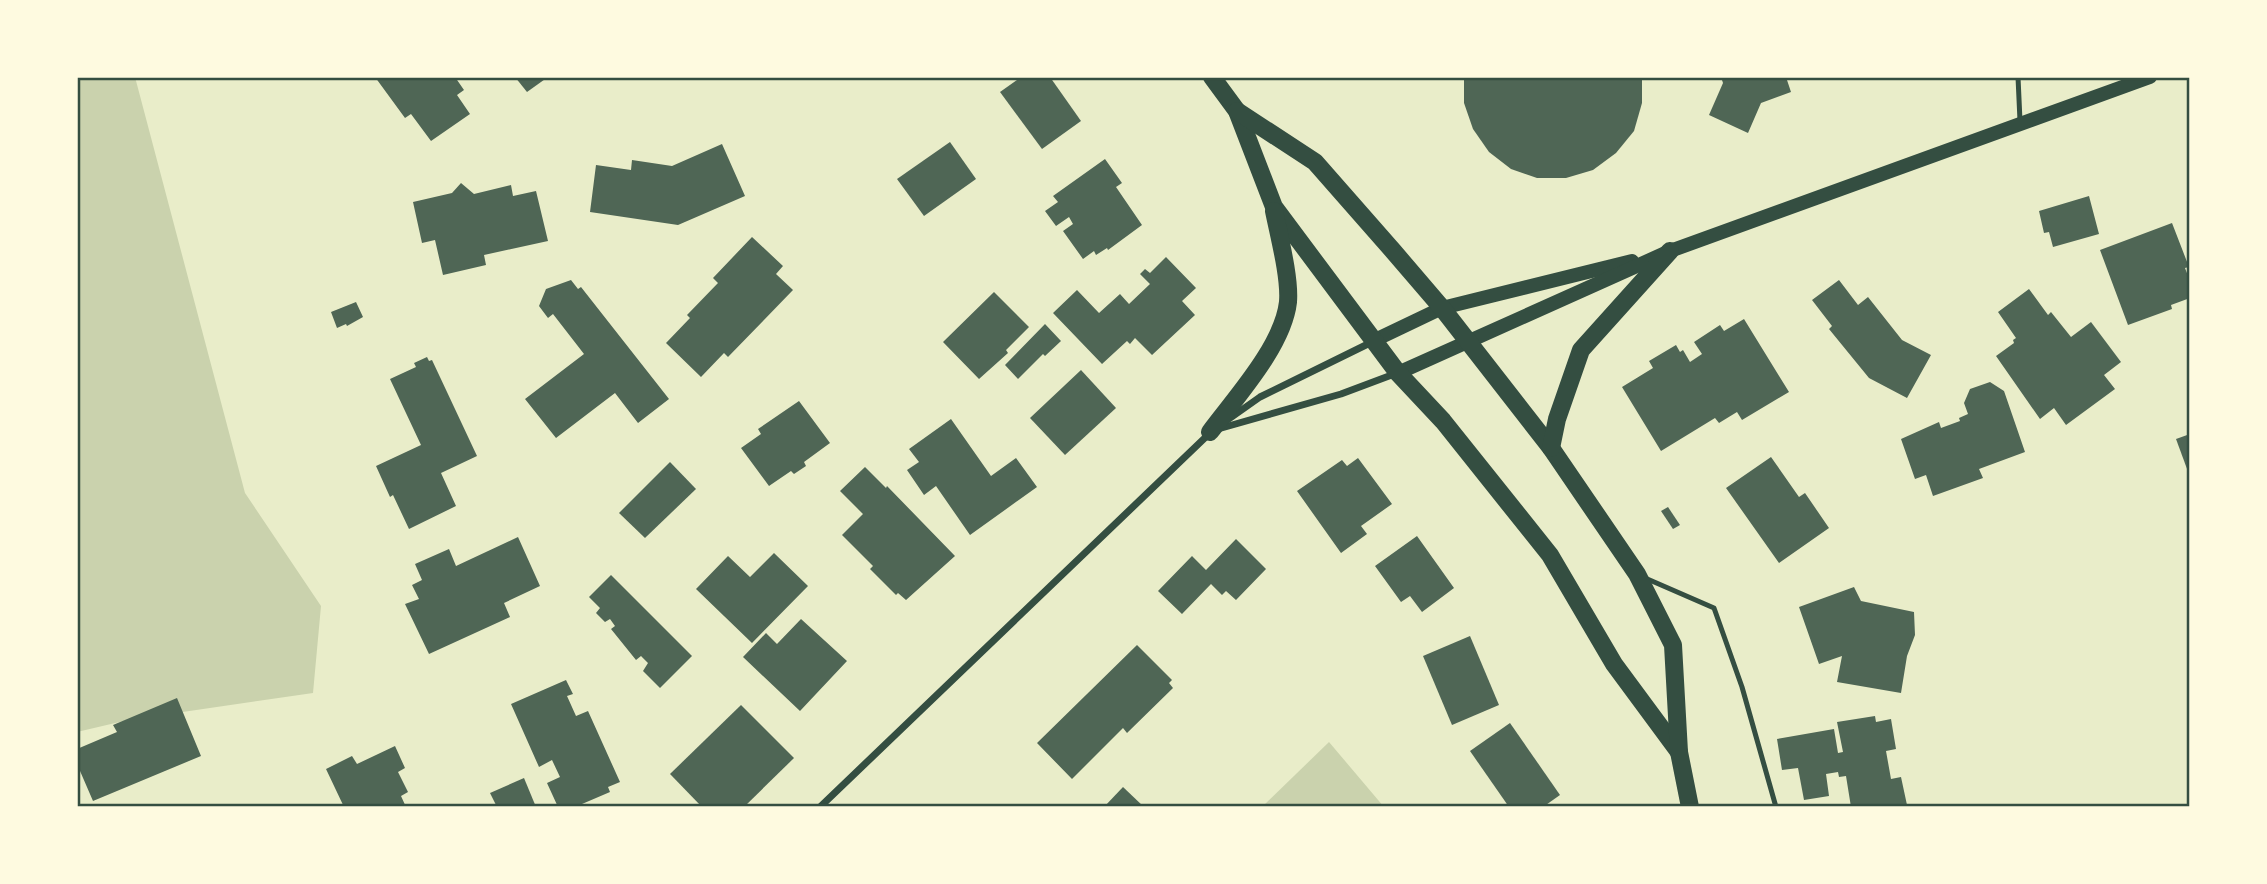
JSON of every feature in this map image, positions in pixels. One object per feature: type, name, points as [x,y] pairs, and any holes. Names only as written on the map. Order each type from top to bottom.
[{"type":"main road","points":[[1210,432],[1260,364],[1284,320],[1288,300],[1274,207],[1237,111],[1212,77]]},
{"type":"main road","points":[[1398,373],[1670,251],[2150,77]]},
{"type":"main road","points":[[1237,111],[1315,163],[1442,308],[1551,447],[1637,574],[1673,645],[1679,752],[1690,807]]},
{"type":"main road","points":[[1274,207],[1398,373],[1443,421],[1550,555],[1614,664],[1679,752]]},
{"type":"main road","points":[[1375,340],[1442,308],[1670,251]]},
{"type":"main road","points":[[1551,447],[1556,419],[1581,351],[1670,251]]},
{"type":"street","points":[[820,807],[1210,432],[1260,397],[1375,340]]},
{"type":"street","points":[[1210,432],[1341,394],[1398,373]]},
{"type":"lane","points":[[2018,77],[2020,124]]},
{"type":"lane","points":[[1637,574],[1714,608],[1742,687],[1776,807]]},
{"type":"green space","points":[[77,77],[135,77],[245,493],[321,606],[313,693],[128,720],[77,732]]},
{"type":"green space","points":[[1329,742],[1384,807],[1262,807]]},
{"type":"building","points":[[375,77],[455,77],[464,90],[457,95],[470,114],[431,141],[411,114],[405,118]]},
{"type":"building","points":[[515,77],[548,77],[527,92]]},
{"type":"building","points":[[1021,77],[1050,77],[1081,121],[1042,149],[1000,92]]},
{"type":"building","points":[[1464,77],[1642,77],[1642,103],[1634,131],[1616,153],[1593,170],[1566,178],[1537,178],[1511,169],[1489,152],[1473,129],[1464,103]]},
{"type":"building","points":[[1721,77],[1786,77],[1791,92],[1761,103],[1748,133],[1709,115],[1723,83]]},
{"type":"building","points":[[950,142],[976,179],[924,216],[897,179]]},
{"type":"building","points":[[722,144],[745,196],[678,225],[590,212],[596,165],[631,170],[632,160],[672,166]]},
{"type":"building","points":[[1105,159],[1122,183],[1116,187],[1142,225],[1108,250],[1107,248],[1096,255],[1094,251],[1083,259],[1063,231],[1073,224],[1069,217],[1056,226],[1045,211],[1058,202],[1053,196]]},
{"type":"building","points":[[461,183],[474,194],[511,185],[513,196],[536,191],[548,241],[484,255],[486,265],[443,275],[435,240],[422,243],[413,202],[452,193]]},
{"type":"building","points":[[2089,196],[2099,234],[2053,247],[2049,232],[2044,233],[2039,211]]},
{"type":"building","points":[[2172,223],[2189,267],[2185,268],[2190,281],[2190,298],[2171,305],[2172,309],[2128,325],[2100,250]]},
{"type":"building","points":[[752,237],[783,266],[776,274],[793,290],[728,357],[724,353],[701,377],[666,343],[690,318],[687,315],[718,283],[713,278]]},
{"type":"building","points":[[1166,257],[1196,288],[1182,301],[1195,315],[1152,355],[1135,338],[1130,344],[1127,341],[1102,364],[1053,313],[1077,290],[1099,313],[1120,294],[1129,304],[1150,284],[1140,274],[1145,269],[1150,273]]},
{"type":"building","points":[[571,280],[578,289],[581,287],[669,399],[638,423],[615,393],[556,438],[525,399],[584,354],[553,314],[548,318],[539,306],[546,289]]},
{"type":"building","points":[[1839,280],[1858,305],[1868,297],[1902,340],[1931,355],[1907,398],[1869,378],[1829,329],[1832,326],[1812,300]]},
{"type":"building","points":[[2029,289],[2048,315],[2051,312],[2071,337],[2091,322],[2121,362],[2104,375],[2115,389],[2066,425],[2054,408],[2040,419],[1996,356],[2014,343],[2016,338],[1998,312]]},
{"type":"building","points":[[994,292],[1029,327],[1006,350],[1008,353],[979,379],[943,342]]},
{"type":"building","points":[[356,302],[363,317],[337,328],[331,312]]},
{"type":"building","points":[[1744,319],[1789,392],[1742,420],[1737,412],[1719,423],[1715,418],[1661,451],[1622,387],[1653,368],[1649,361],[1676,345],[1680,352],[1683,350],[1690,362],[1702,354],[1694,342],[1720,325],[1724,331]]},
{"type":"building","points":[[1045,324],[1061,341],[1045,356],[1043,354],[1018,379],[1005,365]]},
{"type":"building","points":[[427,357],[429,361],[432,360],[477,456],[441,473],[456,506],[409,529],[376,466],[421,445],[390,379],[416,367],[414,363]]},
{"type":"building","points":[[1081,370],[1116,408],[1065,455],[1030,418]]},
{"type":"building","points":[[1990,382],[2004,391],[2025,452],[1979,469],[1983,478],[1933,496],[1926,475],[1915,479],[1901,439],[1939,422],[1941,428],[1960,421],[1959,418],[1968,414],[1964,403],[1970,389]]},
{"type":"building","points":[[799,401],[830,443],[804,462],[806,466],[794,474],[791,471],[769,486],[741,448],[761,434],[758,429]]},
{"type":"building","points":[[951,419],[991,476],[1016,458],[1037,487],[970,535],[936,486],[924,495],[907,470],[919,462],[909,449]]},
{"type":"building","points":[[2190,434],[2190,477],[2176,439]]},
{"type":"building","points":[[1771,457],[1799,497],[1805,493],[1829,528],[1779,563],[1726,488]]},
{"type":"building","points":[[1358,458],[1392,504],[1361,526],[1367,534],[1341,553],[1297,491],[1342,460],[1347,466]]},
{"type":"building","points":[[670,462],[696,489],[645,538],[619,513]]},
{"type":"building","points":[[865,467],[955,556],[906,600],[898,593],[896,595],[870,569],[873,566],[842,535],[863,514],[840,491]]},
{"type":"building","points":[[1668,507],[1680,525],[1673,529],[1661,511]]},
{"type":"building","points":[[1417,536],[1454,588],[1422,612],[1410,596],[1401,602],[1375,566]]},
{"type":"building","points":[[518,537],[540,586],[504,603],[510,617],[429,654],[405,604],[419,599],[412,585],[422,580],[415,564],[449,549],[456,566]]},
{"type":"building","points":[[1236,539],[1266,569],[1236,600],[1226,591],[1222,595],[1211,584],[1182,614],[1158,591],[1192,556],[1206,570]]},
{"type":"building","points":[[774,553],[808,586],[752,643],[696,589],[728,556],[750,577]]},
{"type":"building","points":[[611,575],[692,656],[660,688],[643,671],[648,663],[641,656],[636,660],[611,629],[615,626],[610,619],[605,622],[596,613],[600,608],[589,597]]},
{"type":"building","points":[[1854,587],[1861,601],[1914,612],[1915,635],[1907,656],[1901,693],[1837,682],[1842,656],[1819,664],[1799,607]]},
{"type":"building","points":[[801,619],[847,661],[800,711],[743,657],[766,633],[777,644]]},
{"type":"building","points":[[1470,636],[1499,705],[1452,725],[1423,656]]},
{"type":"building","points":[[1137,645],[1172,680],[1169,683],[1173,688],[1127,733],[1123,728],[1072,779],[1037,743]]},
{"type":"building","points":[[566,680],[573,694],[567,696],[576,716],[588,711],[620,782],[608,787],[610,792],[575,807],[558,807],[547,783],[560,777],[552,760],[539,767],[511,704]]},
{"type":"building","points":[[177,698],[201,756],[93,801],[77,764],[77,749],[117,732],[113,725]]},
{"type":"building","points":[[741,705],[794,758],[744,807],[702,807],[670,774]]},
{"type":"building","points":[[1875,716],[1876,722],[1891,719],[1896,749],[1886,751],[1891,779],[1901,777],[1907,805],[1851,807],[1846,776],[1839,777],[1838,772],[1826,774],[1829,796],[1804,800],[1798,768],[1782,770],[1777,739],[1834,729],[1838,753],[1843,752],[1837,722]]},
{"type":"building","points":[[1510,723],[1560,795],[1543,807],[1509,807],[1470,751]]},
{"type":"building","points":[[395,746],[405,768],[398,772],[408,792],[401,796],[406,807],[344,807],[326,769],[352,756],[357,764]]},
{"type":"building","points":[[524,778],[536,807],[497,807],[490,793]]},
{"type":"building","points":[[1123,787],[1144,807],[1104,807]]}]
